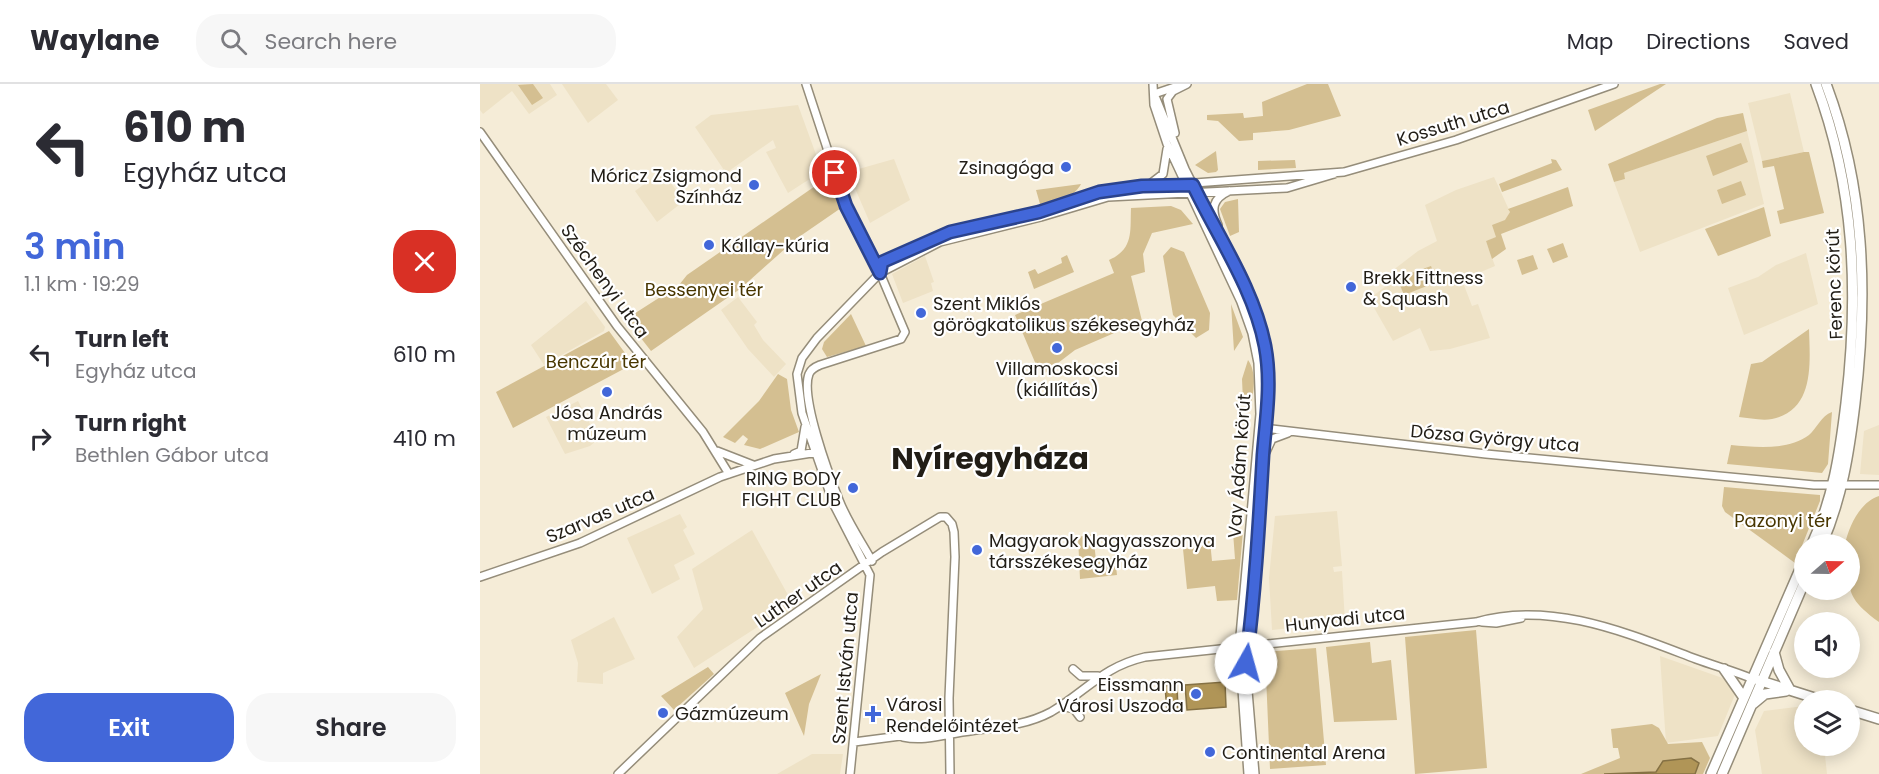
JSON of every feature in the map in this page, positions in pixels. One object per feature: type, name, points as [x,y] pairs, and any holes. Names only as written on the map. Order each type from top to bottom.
[{"type":"main road","name":"Ferenc körút","points":[[1816,84],[1842,176],[1853,260],[1852,348],[1839,485]]},
{"type":"main road","name":"Ferenc körút","points":[[1826,84],[1851,176],[1861,236],[1864,281],[1861,350],[1839,485]]},
{"type":"main road","points":[[1817,534],[1839,485]]},
{"type":"main road","points":[[1825,534],[1839,485]]},
{"type":"main road","points":[[1722,774],[1794,586]]},
{"type":"main road","points":[[1711,774],[1744,698],[1774,652],[1797,600]]},
{"type":"main road","points":[[1749,708],[1765,694],[1790,691],[1779,670],[1774,652]]},
{"type":"main road","points":[[1724,669],[1744,698]]},
{"type":"main road","name":"Hunyadi utca","points":[[1757,680],[1794,692]]},
{"type":"main road","points":[[1860,713],[1879,719]]},
{"type":"street","points":[[806,84],[846,206],[904,327],[904,336],[813,368],[809,375],[810,412],[819,452]]},
{"type":"street","points":[[1153,84],[1154,94],[1176,147]]},
{"type":"street","points":[[1154,94],[1186,84]]},
{"type":"street","points":[[1176,147],[1177,140],[1167,99],[1173,91],[1186,84]]},
{"type":"street","name":"Kossuth utca","points":[[1186,189],[1287,188],[1456,140],[1614,84]]},
{"type":"street","name":"Vay Ádám körút","points":[[1154,94],[1154,105],[1167,144],[1186,189],[1241,302],[1252,333],[1260,378],[1263,457],[1260,527],[1246,667],[1255,774]]},
{"type":"street","name":"Széchenyi utca","points":[[480,132],[617,326],[717,451],[729,474]]},
{"type":"street","points":[[880,273],[882,262],[950,232],[1039,212],[1099,192],[1142,186],[1157,181],[1167,164],[1167,144]]},
{"type":"street","name":"Vay Ádám körút","points":[[1176,147],[1232,262],[1260,329],[1269,382],[1239,647],[1248,774]]},
{"type":"street","name":"Kossuth utca","points":[[1195,189],[1334,174]]},
{"type":"street","points":[[1142,186],[1186,189]]},
{"type":"street","points":[[869,563],[806,425],[798,396],[797,374],[802,358],[817,338],[880,273],[940,242],[1041,217],[1091,201],[1186,189]]},
{"type":"street","points":[[1231,190],[1222,194],[1213,207],[1216,223],[1230,249],[1232,262]]},
{"type":"street","points":[[1241,302],[1247,306],[1252,322],[1260,329]]},
{"type":"street","points":[[792,455],[801,451],[806,425]]},
{"type":"street","name":"Dózsa György utca","points":[[1262,428],[1289,433],[1722,476],[1839,485]]},
{"type":"street","points":[[1263,457],[1272,439],[1289,433]]},
{"type":"street","points":[[717,451],[754,465]]},
{"type":"street","name":"Szarvas utca","points":[[480,577],[581,543],[729,474],[792,455],[819,452]]},
{"type":"street","points":[[1839,485],[1879,485]]},
{"type":"street","name":"Luther utca","points":[[618,774],[678,714],[760,638],[882,552],[934,519],[946,517],[952,524],[954,532],[955,588],[949,734]]},
{"type":"street","name":"Szent István utca","points":[[850,774],[870,575],[869,563]]},
{"type":"street","name":"Hunyadi utca","points":[[854,742],[903,737],[913,739],[1016,725],[1039,718],[1061,706],[1098,676],[1119,665],[1145,657],[1476,622],[1495,616],[1551,615],[1582,620],[1757,680]]},
{"type":"street","points":[[1074,669],[1081,676],[1098,676]]},
{"type":"street","points":[[1061,706],[1074,709],[1080,717]]},
{"type":"street","points":[[949,734],[950,774]]},
{"type":"shaded area","points":[[480,84],[550,84],[557,95],[529,114],[512,91],[483,114],[480,110]]},
{"type":"shaded area","points":[[562,84],[606,84],[618,100],[588,123]]},
{"type":"shaded area","points":[[1790,93],[1804,152],[1762,161],[1748,103]]},
{"type":"shaded area","points":[[798,105],[822,171],[788,193],[766,152],[776,148],[773,140],[726,173],[695,127],[711,115]]},
{"type":"shaded area","points":[[1747,131],[1764,204],[1640,252],[1614,182],[1625,179],[1623,173]]},
{"type":"shaded area","points":[[894,159],[910,200],[870,223],[848,172]]},
{"type":"shaded area","points":[[662,171],[684,201],[657,222],[635,191]]},
{"type":"shaded area","points":[[1494,177],[1510,212],[1497,237],[1486,241],[1495,266],[1462,280],[1472,306],[1478,304],[1490,338],[1450,349],[1430,351],[1420,328],[1393,341],[1369,299],[1386,286],[1388,274],[1418,251],[1437,241],[1425,205],[1456,190]]},
{"type":"shaded area","points":[[1806,253],[1818,304],[1744,335],[1728,288],[1758,277],[1776,265]]},
{"type":"shaded area","points":[[925,256],[934,282],[931,283],[933,291],[903,303],[892,274]]},
{"type":"shaded area","points":[[738,297],[757,322],[754,325],[763,340],[786,364],[774,377],[748,349],[721,310]]},
{"type":"shaded area","points":[[586,301],[605,327],[604,331],[544,365],[531,345]]},
{"type":"shaded area","points":[[578,401],[598,439],[590,446],[565,454],[546,417]]},
{"type":"shaded area","points":[[1879,425],[1879,475],[1860,474],[1864,431]]},
{"type":"shaded area","points":[[1337,511],[1342,566],[1333,567],[1334,572],[1342,571],[1345,622],[1272,630],[1269,578],[1275,516]]},
{"type":"shaded area","points":[[680,514],[687,527],[683,530],[695,554],[674,565],[680,579],[652,594],[627,538]]},
{"type":"shaded area","points":[[752,530],[793,604],[694,668],[677,637],[703,609],[692,569]]},
{"type":"shaded area","points":[[614,617],[635,659],[603,673],[603,684],[577,682],[578,663],[571,640]]},
{"type":"shaded area","points":[[1660,656],[1731,681],[1736,692],[1718,736],[1666,743]]},
{"type":"shaded area","points":[[1225,682],[1226,707],[1187,710],[1185,685]]},
{"type":"shaded area","points":[[1177,685],[1178,711],[1167,711],[1165,686]]},
{"type":"shaded area","points":[[1794,707],[1794,756],[1825,756],[1827,774],[1762,774],[1755,730],[1764,711]]},
{"type":"shaded area","points":[[812,754],[843,754],[840,774],[777,774]]},
{"type":"shaded area","points":[[1691,758],[1699,763],[1695,774],[1604,774],[1656,772],[1663,761]]},
{"type":"green space","points":[[533,84],[543,98],[532,105],[518,85]]},
{"type":"green space","points":[[1307,84],[1328,84],[1341,116],[1289,130],[1253,133],[1253,140],[1239,141],[1218,121],[1207,120],[1207,115],[1243,113],[1244,118],[1263,116],[1262,102]]},
{"type":"green space","points":[[1660,84],[1666,84],[1595,131],[1588,110]]},
{"type":"green space","points":[[1743,113],[1747,131],[1624,173],[1625,179],[1614,182],[1608,164],[1717,118]]},
{"type":"green space","points":[[1741,143],[1748,162],[1713,176],[1706,156]]},
{"type":"green space","points":[[1216,151],[1218,170],[1216,172],[1208,173],[1195,165]]},
{"type":"green space","points":[[1809,152],[1824,213],[1780,224],[1777,211],[1784,209],[1774,166],[1763,168],[1762,161]]},
{"type":"green space","points":[[1551,159],[1556,160],[1562,170],[1502,192],[1499,184],[1552,163]]},
{"type":"green space","points":[[1295,160],[1296,168],[1258,170],[1258,161]]},
{"type":"green space","name":"Bessenyei tér","points":[[831,175],[841,208],[796,239],[740,289],[651,351],[626,319],[679,285],[687,275]]},
{"type":"green space","points":[[1741,181],[1746,195],[1722,204],[1717,190]]},
{"type":"green space","points":[[1081,184],[1074,193],[1057,203],[1040,204],[1036,190]]},
{"type":"green space","points":[[1568,187],[1573,206],[1501,234],[1506,249],[1492,259],[1486,241],[1496,237],[1492,225],[1505,220],[1510,212],[1508,209]]},
{"type":"green space","points":[[1238,199],[1239,232],[1230,236],[1220,209],[1225,202]]},
{"type":"green space","points":[[1171,206],[1181,210],[1193,224],[1152,233],[1143,254],[1145,272],[1131,276],[1142,321],[1075,350],[1045,373],[1037,367],[1015,315],[1114,273],[1109,260],[1117,256],[1127,245],[1131,208]]},
{"type":"green space","points":[[1764,207],[1771,236],[1718,256],[1705,229]]},
{"type":"green space","points":[[1563,243],[1568,257],[1553,263],[1547,249]]},
{"type":"green space","points":[[1171,247],[1184,252],[1210,313],[1209,330],[1196,338],[1173,315],[1163,256]]},
{"type":"green space","points":[[1067,255],[1074,272],[1034,289],[1028,272],[1035,269],[1038,274],[1062,263],[1061,258]]},
{"type":"green space","points":[[1533,255],[1538,269],[1522,275],[1517,260]]},
{"type":"green space","points":[[1431,266],[1437,282],[1404,295],[1397,278]]},
{"type":"green space","points":[[1231,304],[1243,337],[1234,351]]},
{"type":"green space","points":[[851,314],[866,346],[827,357],[822,349],[824,342]]},
{"type":"green space","points":[[1809,329],[1810,356],[1807,383],[1803,396],[1796,406],[1786,414],[1772,419],[1739,417],[1751,364],[1762,362]]},
{"type":"green space","name":"Benczúr tér","points":[[609,331],[633,364],[513,428],[496,392]]},
{"type":"green space","points":[[1248,360],[1254,377],[1250,408],[1247,408],[1247,401],[1243,401],[1242,379]]},
{"type":"green space","points":[[778,374],[787,379],[791,410],[799,432],[760,449],[744,445],[748,439],[743,435],[735,443],[723,437],[759,401]]},
{"type":"green space","points":[[1832,412],[1828,464],[1822,473],[1727,464],[1731,445],[1771,447],[1791,444],[1809,435],[1825,416]]},
{"type":"green space","name":"Pazonyi tér","points":[[1724,487],[1820,495],[1820,501],[1807,534],[1794,534],[1794,562],[1725,512],[1722,506]]},
{"type":"green space","points":[[1879,496],[1879,622],[1855,600],[1860,600],[1860,534],[1848,534],[1856,516],[1872,499]]},
{"type":"green space","points":[[1243,531],[1237,600],[1217,601],[1215,586],[1187,589],[1183,549],[1202,547],[1202,542],[1210,541],[1212,561],[1235,559],[1233,532]]},
{"type":"green space","points":[[1093,534],[1096,560],[1115,558],[1117,575],[1080,579],[1078,537]]},
{"type":"green space","points":[[1476,630],[1487,768],[1415,774],[1405,637]]},
{"type":"green space","points":[[1370,642],[1372,663],[1391,660],[1397,720],[1334,722],[1326,647]]},
{"type":"green space","points":[[1316,648],[1326,765],[1270,769],[1265,652]]},
{"type":"green space","points":[[708,667],[714,674],[674,710],[661,696]]},
{"type":"green space","points":[[821,674],[809,704],[804,736],[785,693]]},
{"type":"green space","points":[[1652,724],[1659,728],[1668,744],[1702,742],[1710,758],[1703,774],[1581,774],[1620,758],[1618,748],[1613,748],[1611,729]]},
{"type":"place","name":"Zsinagóga","points":[[1066,167]]},
{"type":"place","name":"Móricz Zsigmond Színház","points":[[754,185]]},
{"type":"place","name":"Kállay-kúria","points":[[709,245]]},
{"type":"place","name":"Brekk Fittness & Squash","points":[[1351,287]]},
{"type":"place","name":"Szent Miklós görögkatolikus székesegyház","points":[[921,313]]},
{"type":"place","name":"Villamoskocsi (kiállítás)","points":[[1057,348]]},
{"type":"place","name":"Jósa András múzeum","points":[[607,392]]},
{"type":"place","name":"RING BODY FIGHT CLUB","points":[[853,488]]},
{"type":"place","name":"Magyarok Nagyasszonya társszékesegyház","points":[[977,550]]},
{"type":"place","name":"Eissmann Városi Uszoda","points":[[1196,694]]},
{"type":"place","name":"Gázmúzeum","points":[[663,713]]},
{"type":"place","name":"Városi Rendelőintézet","points":[[873,714]]},
{"type":"place","name":"Continental Arena","points":[[1210,752]]},
{"type":"district","name":"Nyíregyháza","points":[[990,458]]},
{"type":"route","points":[[835,173],[846,206],[880,273],[882,262],[950,232],[1039,212],[1114,189],[1193,185],[1249,296],[1265,345],[1268,365],[1269,399],[1264,436],[1260,527],[1246,663]]}]
